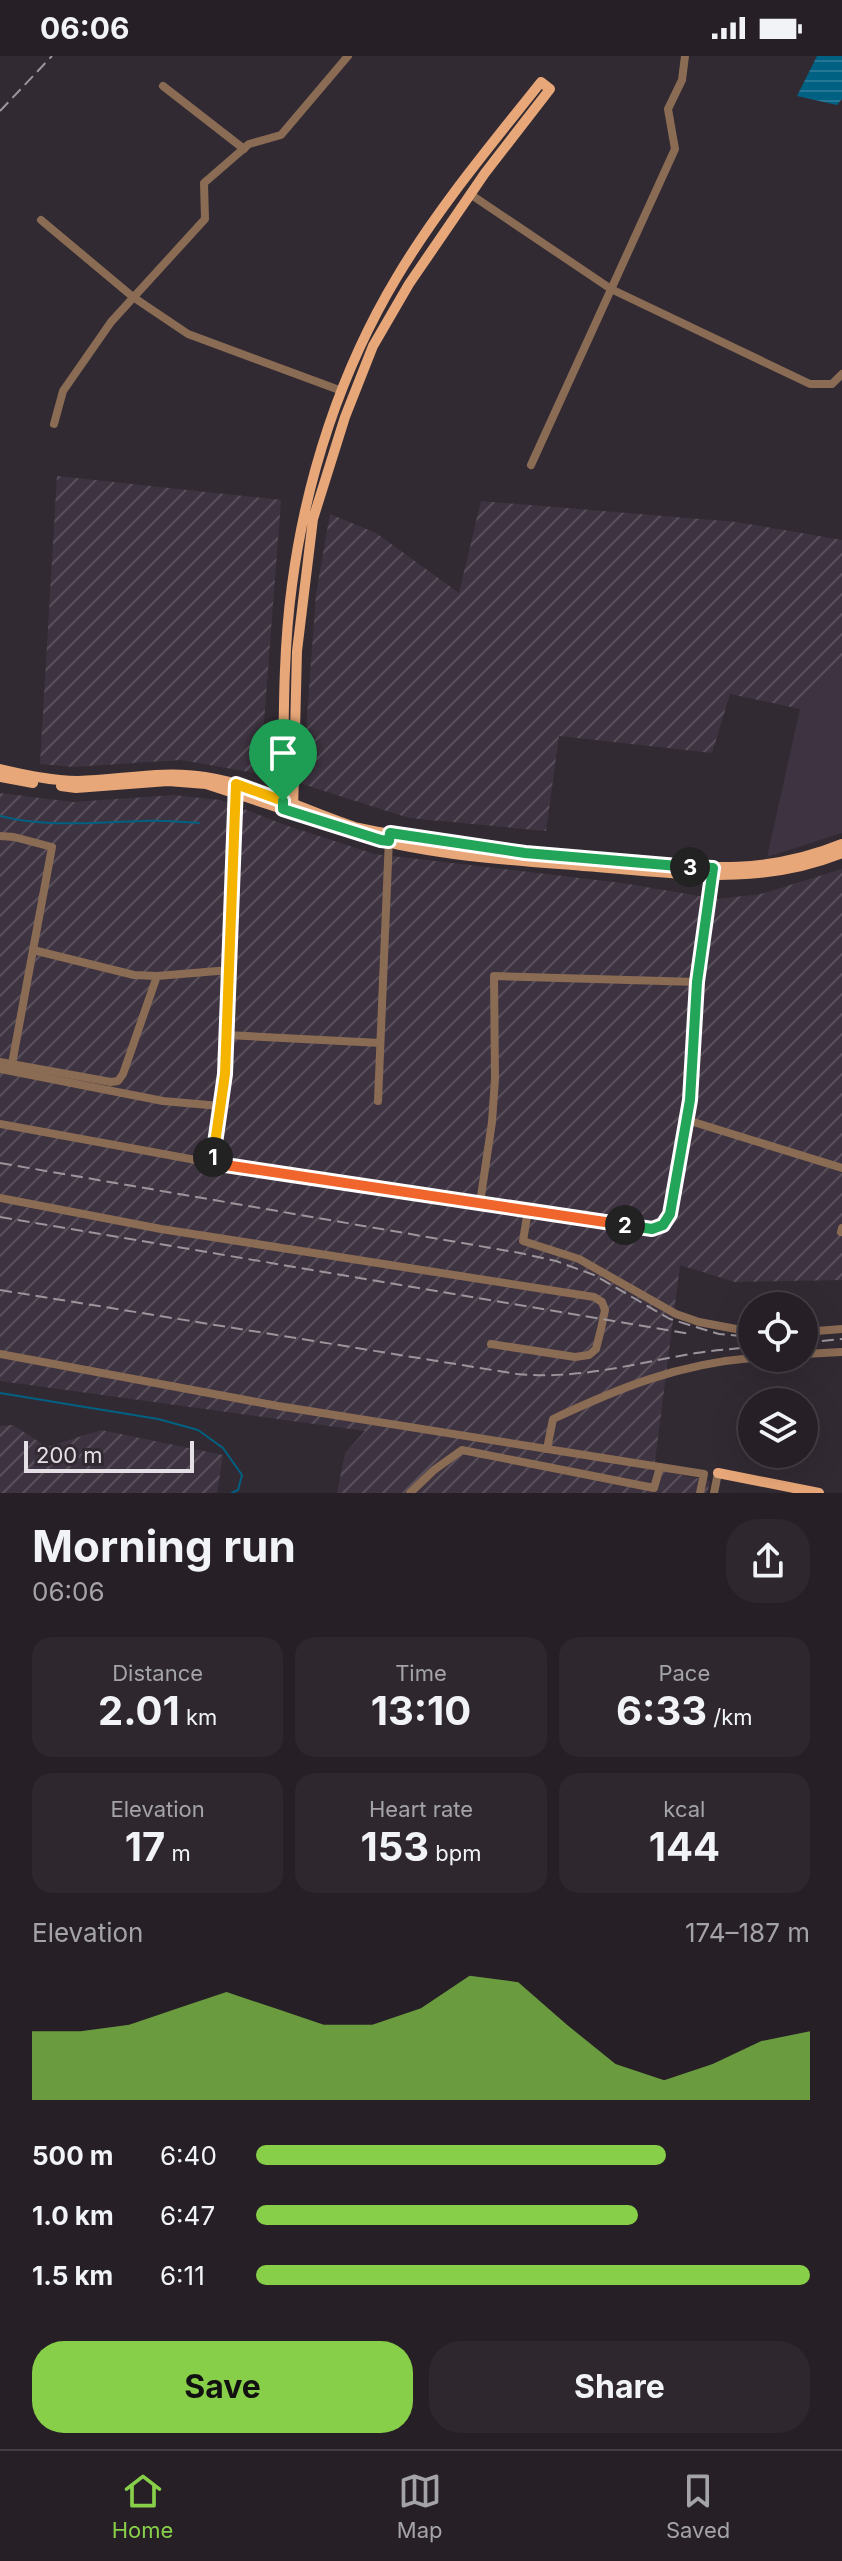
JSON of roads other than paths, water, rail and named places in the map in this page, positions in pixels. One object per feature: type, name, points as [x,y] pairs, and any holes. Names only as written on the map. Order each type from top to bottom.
[{"type":"main road","points":[[541,82],[550,89],[470,194],[409,284],[373,346],[345,417],[313,519],[297,651],[288,806],[292,587],[305,509],[342,391],[363,340],[398,276],[467,177],[541,82]]},
{"type":"main road","points":[[0,769],[40,778],[77,781],[170,774],[207,777],[390,837],[712,872],[784,871],[816,864],[842,853]]},
{"type":"main road","points":[[0,777],[76,788],[168,781],[236,788]]},
{"type":"main road","points":[[712,872],[783,863],[813,856],[842,844]]},
{"type":"main road","points":[[718,1473],[819,1493]]},
{"type":"street","points":[[54,424],[63,391],[111,322],[205,219],[204,183],[249,144],[281,135],[348,56]]},
{"type":"street","points":[[531,465],[675,149],[668,109],[682,80],[685,56]]},
{"type":"street","points":[[163,86],[244,149]]},
{"type":"street","points":[[470,194],[611,289],[810,384],[832,384],[842,374]]},
{"type":"street","points":[[41,220],[133,297],[188,334],[342,391]]},
{"type":"street","points":[[212,1163],[227,1035],[236,788]]},
{"type":"street","points":[[0,836],[52,847],[12,1064]]},
{"type":"street","points":[[378,1101],[390,837]]},
{"type":"street","points":[[0,1124],[212,1163],[652,1229],[663,1225],[670,1214],[687,1120],[697,982],[712,872]]},
{"type":"street","points":[[33,950],[134,975],[230,970]]},
{"type":"street","points":[[0,1062],[118,1081],[157,976]]},
{"type":"street","points":[[480,1203],[494,1093],[494,976],[697,982]]},
{"type":"street","points":[[227,1035],[380,1043]]},
{"type":"street","points":[[0,1069],[163,1101],[220,1106]]},
{"type":"street","points":[[687,1120],[842,1168]]},
{"type":"street","points":[[0,1198],[161,1229],[594,1297],[602,1302],[605,1310],[596,1349],[589,1355],[575,1357],[491,1344]]},
{"type":"street","points":[[528,1210],[523,1241],[579,1259],[676,1314],[738,1329]]},
{"type":"street","points":[[818,1331],[842,1329]]},
{"type":"street","points":[[818,1353],[842,1352]]},
{"type":"street","points":[[0,1354],[278,1406],[704,1474],[700,1493]]},
{"type":"street","points":[[547,1449],[553,1419],[569,1411],[647,1378],[677,1369],[738,1360]]},
{"type":"street","points":[[410,1493],[434,1470],[462,1450],[654,1488],[660,1467]]},
{"type":"street","points":[[714,1493],[718,1473]]},
{"type":"water","points":[[817,56],[842,56],[842,99],[837,105],[797,96]]},
{"type":"waterway","points":[[0,816],[53,823],[199,823]]},
{"type":"waterway","points":[[0,1393],[158,1419],[198,1430],[223,1448],[242,1475],[238,1490],[232,1493]]},
{"type":"railway","points":[[0,111],[52,56]]},
{"type":"railway","points":[[0,1163],[556,1261],[594,1275],[670,1319],[719,1334],[738,1336]]},
{"type":"railway","points":[[0,1217],[690,1334]]},
{"type":"railway","points":[[0,1290],[517,1374],[585,1373],[738,1348]]},
{"type":"railway","points":[[818,1342],[842,1339]]}]
